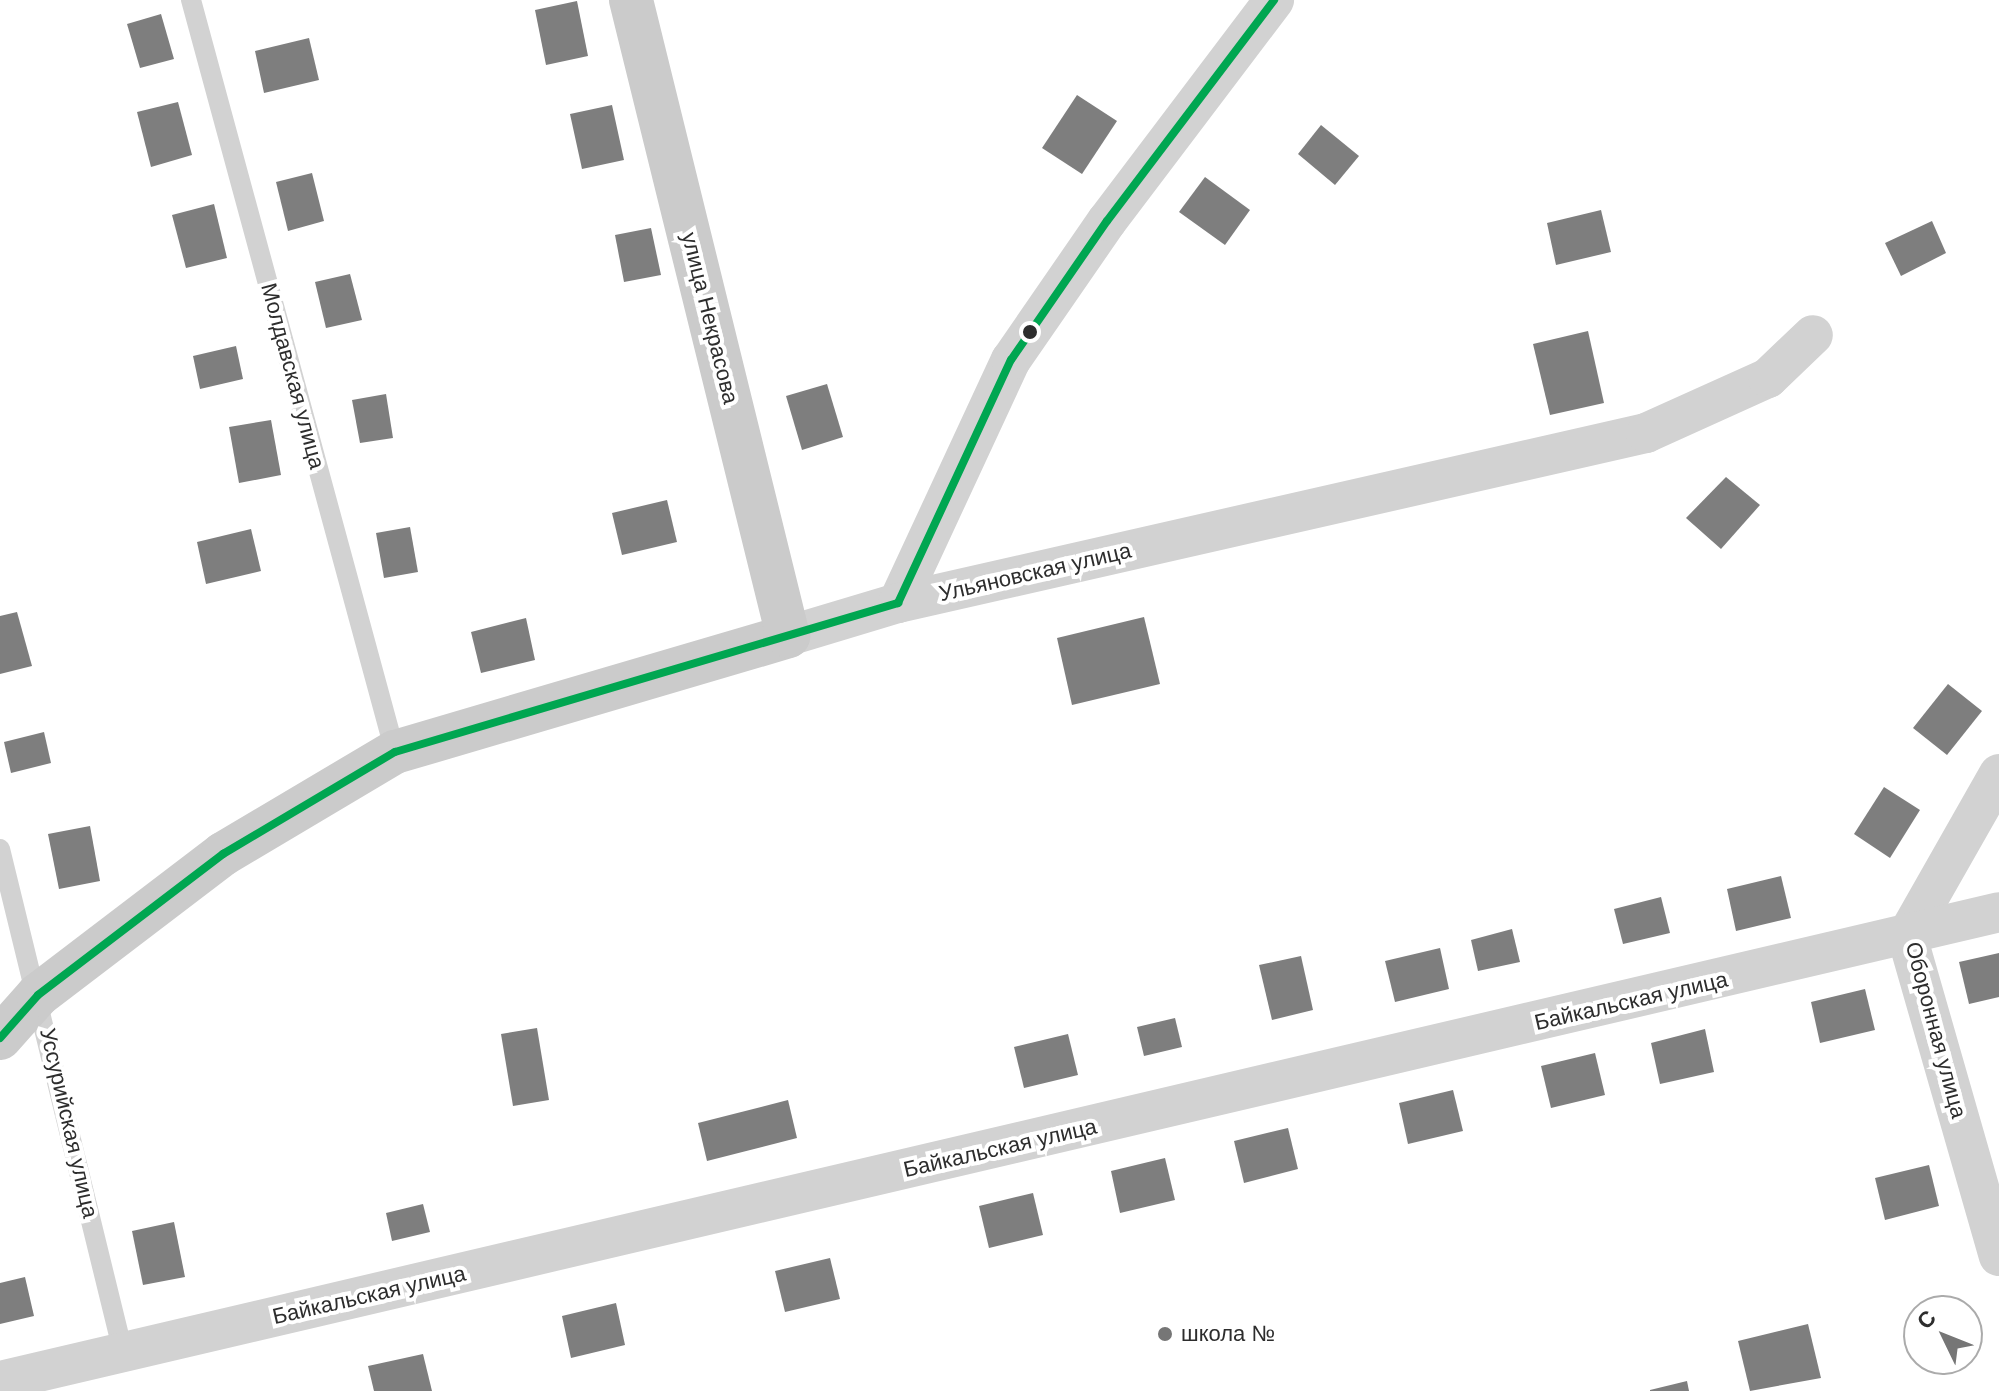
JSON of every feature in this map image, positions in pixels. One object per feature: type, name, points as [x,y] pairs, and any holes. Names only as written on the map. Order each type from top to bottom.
[{"type":"street","name":"улица Некрасова","points":[[631,0],[788,636]]},
{"type":"street","points":[[898,603],[1011,360],[1107,221],[1274,0]]},
{"type":"street","name":"Ульяновская улица","points":[[0,1038],[38,995],[223,854],[395,752],[898,603],[1646,433],[1768,378],[1813,335]]},
{"type":"street","name":"Оборонная улица","points":[[1999,774],[1907,936],[1999,1256]]},
{"type":"street","name":"Байкальская улица","points":[[0,1381],[1999,912]]},
{"type":"lane","name":"Молдавская улица","points":[[191,0],[395,752]]},
{"type":"lane","name":"Уссурийская улица","points":[[0,849],[123,1352]]},
{"type":"building","points":[[577,1],[588,56],[546,65],[535,10]]},
{"type":"building","points":[[161,14],[174,59],[140,68],[127,24]]},
{"type":"building","points":[[309,38],[319,80],[264,93],[255,51]]},
{"type":"building","points":[[1077,95],[1117,121],[1082,174],[1042,148]]},
{"type":"building","points":[[178,102],[192,155],[151,167],[137,112]]},
{"type":"building","points":[[612,105],[624,160],[582,169],[570,114]]},
{"type":"building","points":[[1321,125],[1359,156],[1335,185],[1298,154]]},
{"type":"building","points":[[312,173],[324,221],[288,231],[276,182]]},
{"type":"building","points":[[1205,177],[1250,210],[1225,245],[1179,212]]},
{"type":"building","points":[[214,204],[227,258],[186,268],[172,215]]},
{"type":"building","points":[[1601,210],[1611,252],[1556,265],[1547,223]]},
{"type":"building","points":[[1932,221],[1946,253],[1901,276],[1885,243]]},
{"type":"building","points":[[651,228],[661,275],[624,282],[615,235]]},
{"type":"building","points":[[350,274],[362,320],[326,328],[315,282]]},
{"type":"building","points":[[1588,331],[1604,403],[1550,415],[1533,344]]},
{"type":"building","points":[[236,346],[243,379],[200,389],[193,356]]},
{"type":"building","points":[[827,384],[843,437],[802,450],[786,396]]},
{"type":"building","points":[[386,394],[393,438],[360,443],[352,400]]},
{"type":"building","points":[[271,420],[281,475],[239,483],[229,427]]},
{"type":"building","points":[[1726,477],[1760,505],[1721,549],[1686,518]]},
{"type":"building","points":[[667,500],[677,542],[622,555],[612,513]]},
{"type":"building","points":[[410,527],[418,572],[384,578],[376,533]]},
{"type":"building","points":[[251,529],[261,571],[206,584],[197,542]]},
{"type":"building","points":[[17,612],[32,666],[0,674],[0,616]]},
{"type":"building","points":[[1144,617],[1160,684],[1072,705],[1057,638]]},
{"type":"building","points":[[526,618],[535,660],[481,673],[471,632]]},
{"type":"building","points":[[1948,684],[1982,711],[1947,755],[1913,728]]},
{"type":"building","points":[[44,732],[51,763],[11,773],[4,742]]},
{"type":"building","points":[[1884,787],[1920,810],[1890,858],[1854,834]]},
{"type":"building","points":[[90,826],[100,881],[59,889],[48,834]]},
{"type":"building","points":[[1781,876],[1791,918],[1736,931],[1727,889]]},
{"type":"building","points":[[1661,897],[1670,933],[1623,944],[1614,909]]},
{"type":"building","points":[[1512,929],[1520,962],[1478,971],[1471,940]]},
{"type":"building","points":[[1440,948],[1449,989],[1395,1002],[1385,961]]},
{"type":"building","points":[[1999,953],[1999,997],[1969,1004],[1959,962]]},
{"type":"building","points":[[1301,956],[1313,1010],[1272,1020],[1259,965]]},
{"type":"building","points":[[1865,989],[1875,1030],[1820,1043],[1811,1002]]},
{"type":"building","points":[[1175,1018],[1182,1047],[1144,1056],[1137,1027]]},
{"type":"building","points":[[537,1028],[549,1100],[513,1106],[501,1034]]},
{"type":"building","points":[[1705,1029],[1714,1072],[1660,1084],[1651,1043]]},
{"type":"building","points":[[1068,1034],[1078,1075],[1024,1088],[1014,1047]]},
{"type":"building","points":[[1595,1053],[1605,1095],[1551,1108],[1541,1066]]},
{"type":"building","points":[[1453,1090],[1463,1131],[1408,1144],[1399,1103]]},
{"type":"building","points":[[788,1100],[797,1138],[707,1161],[698,1123]]},
{"type":"building","points":[[1288,1128],[1298,1169],[1244,1183],[1234,1141]]},
{"type":"building","points":[[1165,1158],[1175,1200],[1120,1213],[1111,1171]]},
{"type":"building","points":[[1929,1165],[1939,1206],[1885,1220],[1875,1178]]},
{"type":"building","points":[[1033,1193],[1043,1235],[989,1248],[979,1206]]},
{"type":"building","points":[[423,1204],[430,1232],[392,1241],[386,1213]]},
{"type":"building","points":[[174,1222],[185,1277],[143,1285],[132,1231]]},
{"type":"building","points":[[830,1258],[840,1299],[785,1312],[775,1271]]},
{"type":"building","points":[[25,1277],[34,1316],[0,1324],[0,1283]]},
{"type":"building","points":[[616,1303],[625,1345],[571,1358],[562,1316]]},
{"type":"building","points":[[1808,1324],[1821,1378],[1750,1391],[1738,1341]]},
{"type":"building","points":[[423,1354],[432,1391],[374,1391],[368,1366]]},
{"type":"building","points":[[1687,1381],[1689,1391],[1650,1391],[1650,1390]]},
{"type":"transit line","points":[[898,603],[1011,360],[1107,221],[1274,0]]},
{"type":"transit line","points":[[0,1038],[38,995],[223,854],[395,752],[898,603]]},
{"type":"place","name":"школа №","points":[[1165,1334]]}]
